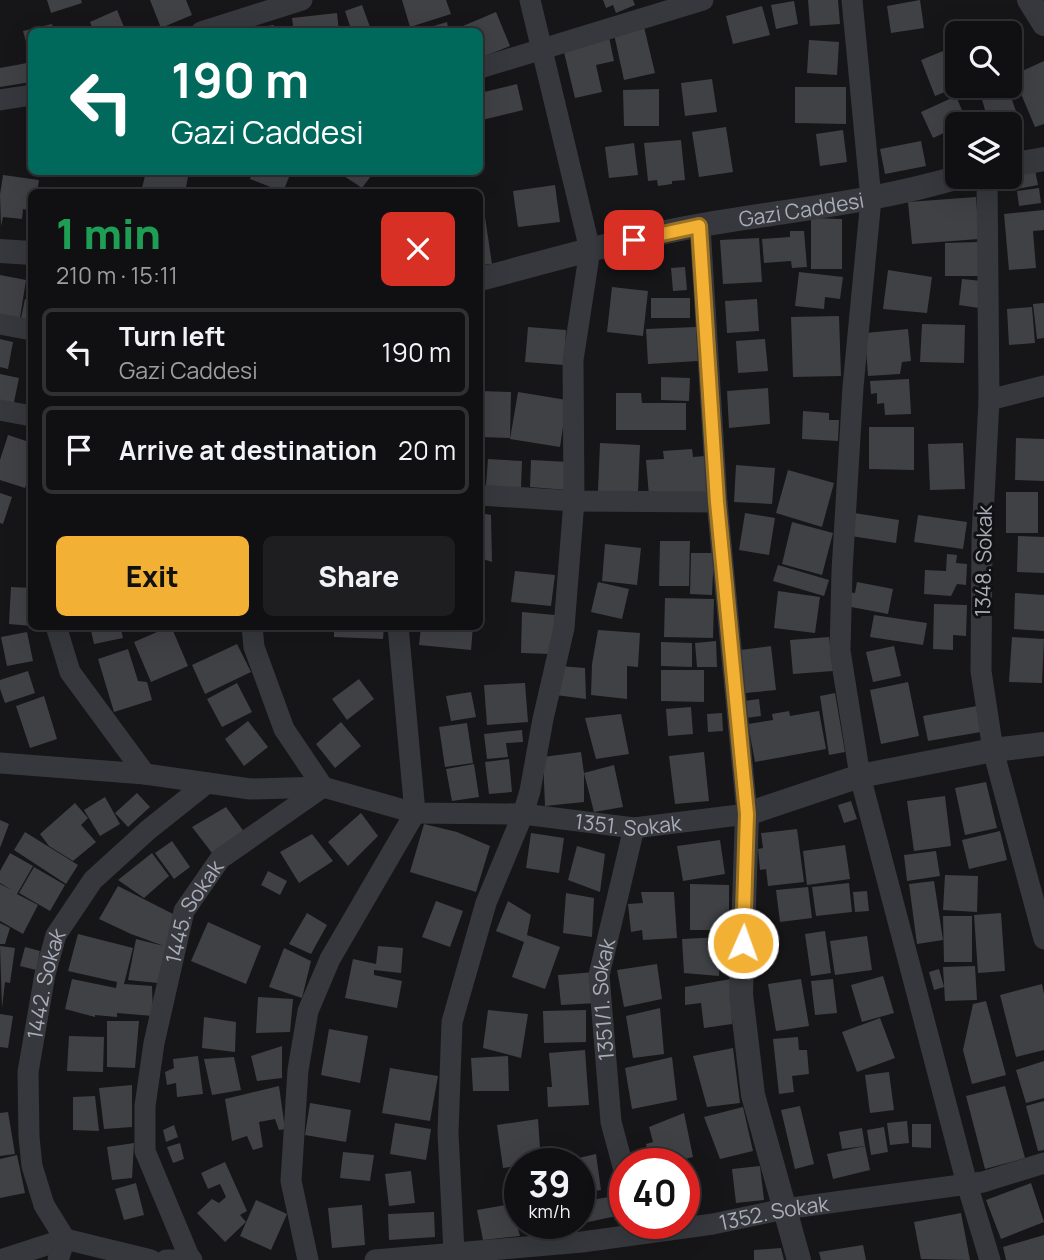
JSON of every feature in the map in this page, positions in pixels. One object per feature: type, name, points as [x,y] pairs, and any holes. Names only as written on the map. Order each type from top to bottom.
[{"type":"street","points":[[214,28],[302,0]]},
{"type":"street","points":[[454,1252],[448,1133],[452,1022],[486,903],[530,791],[564,628],[574,501],[573,360],[590,250],[530,0]]},
{"type":"street","points":[[483,67],[703,0]]},
{"type":"street","points":[[852,0],[871,199],[853,387],[840,651],[860,776],[967,1184],[990,1260]]},
{"type":"street","points":[[1029,0],[1044,24]]},
{"type":"street","points":[[0,100],[28,96]]},
{"type":"street","points":[[1022,163],[1044,159]]},
{"type":"street","name":"Gazi Caddesi","points":[[483,278],[590,250],[699,226],[871,199],[945,180]]},
{"type":"street","name":"1348. Sokak","points":[[987,189],[989,400],[982,537],[981,671],[993,750],[1044,939]]},
{"type":"street","points":[[699,226],[717,502],[747,814],[741,994],[753,1095],[799,1260]]},
{"type":"street","points":[[0,251],[28,253]]},
{"type":"street","points":[[0,324],[28,329]]},
{"type":"street","points":[[989,400],[1044,386]]},
{"type":"street","points":[[0,410],[28,415]]},
{"type":"street","points":[[483,495],[574,501],[717,502]]},
{"type":"street","points":[[56,630],[70,672],[145,774]]},
{"type":"street","points":[[252,630],[254,647],[284,729],[323,787]]},
{"type":"street","points":[[307,1260],[291,1181],[298,1070],[308,1012],[330,959],[415,813],[398,630]]},
{"type":"street","name":"1351. Sokak","points":[[0,763],[145,774],[250,789],[323,787],[415,813],[523,814],[634,828],[747,814],[860,776],[993,750],[1044,744]]},
{"type":"street","name":"1442. Sokak","points":[[65,1239],[44,1205],[32,1166],[29,1137],[28,1072],[45,974],[56,935],[93,880],[148,830],[207,783]]},
{"type":"street","name":"1445. Sokak","points":[[191,1260],[145,1151],[145,1106],[154,1042],[184,911],[220,859],[323,787]]},
{"type":"street","name":"1351/1. Sokak","points":[[618,1148],[611,1122],[599,975],[634,828]]},
{"type":"street","name":"1352. Sokak","points":[[700,1225],[784,1209],[983,1182],[1044,1163]]},
{"type":"street","name":"1352. Sokak","points":[[375,1260],[582,1242],[609,1236]]},
{"type":"street","points":[[0,1260],[65,1239],[151,1260]]},
{"type":"street","points":[[58,1260],[65,1239]]},
{"type":"street","points":[[166,1260],[191,1260]]},
{"type":"building","points":[[47,0],[81,0],[82,3],[51,13]]},
{"type":"building","points":[[150,0],[186,0],[192,15],[161,28]]},
{"type":"building","points":[[402,0],[446,0],[451,14],[410,27]]},
{"type":"building","points":[[603,0],[633,0],[635,5],[616,13],[613,5],[606,8]]},
{"type":"building","points":[[808,0],[838,0],[840,24],[810,26]]},
{"type":"building","points":[[920,0],[924,28],[891,33],[887,6]]},
{"type":"building","points":[[794,1],[798,24],[776,29],[771,5]]},
{"type":"building","points":[[362,5],[370,27],[351,28],[345,11]]},
{"type":"building","points":[[762,6],[770,35],[733,44],[726,16]]},
{"type":"building","points":[[117,10],[124,28],[92,28],[90,22]]},
{"type":"building","points":[[496,12],[510,46],[483,57],[483,28],[463,26]]},
{"type":"building","points":[[337,13],[339,28],[293,28],[292,18]]},
{"type":"building","points":[[447,22],[448,28],[427,28]]},
{"type":"building","points":[[52,24],[53,28],[35,28]]},
{"type":"building","points":[[274,25],[274,28],[253,28]]},
{"type":"building","points":[[644,27],[655,73],[624,80],[614,34]]},
{"type":"building","points":[[28,30],[28,48],[23,31]]},
{"type":"building","points":[[609,37],[614,61],[596,65],[602,92],[575,98],[563,48]]},
{"type":"building","points":[[809,40],[839,42],[837,75],[807,73]]},
{"type":"building","points":[[943,51],[945,92],[935,96],[921,60]]},
{"type":"building","points":[[1044,61],[1044,124],[1035,127],[1022,96],[1022,71]]},
{"type":"building","points":[[27,63],[28,82],[0,87],[0,68]]},
{"type":"building","points":[[712,79],[717,112],[685,116],[681,83]]},
{"type":"building","points":[[517,84],[523,110],[483,120],[483,92]]},
{"type":"building","points":[[795,87],[846,87],[846,124],[795,123]]},
{"type":"building","points":[[659,89],[659,126],[624,126],[623,90]]},
{"type":"building","points":[[957,98],[963,112],[945,112],[945,132],[933,138],[921,112]]},
{"type":"building","points":[[982,98],[1011,98],[1016,111],[1013,112],[986,112]]},
{"type":"building","points":[[726,127],[733,172],[699,177],[692,132]]},
{"type":"building","points":[[843,130],[847,162],[820,166],[816,134]]},
{"type":"building","points":[[681,140],[685,180],[658,186],[657,180],[648,181],[644,143]]},
{"type":"building","points":[[921,141],[926,166],[885,174],[880,149]]},
{"type":"building","points":[[634,143],[638,175],[609,178],[605,147]]},
{"type":"building","points":[[1035,170],[1038,185],[1022,188],[1022,172]]},
{"type":"building","points":[[3,175],[39,180],[38,189],[28,189],[28,210],[23,209],[22,219],[3,217],[1,226],[0,195]]},
{"type":"building","points":[[145,175],[188,175],[186,189],[142,189]]},
{"type":"building","points":[[252,175],[290,175],[284,189],[275,189],[250,179]]},
{"type":"building","points":[[342,175],[372,175],[362,188]]},
{"type":"building","points":[[555,185],[560,222],[518,227],[513,191]]},
{"type":"building","points":[[1039,188],[1041,203],[1019,206],[1017,191]]},
{"type":"building","points":[[976,197],[979,239],[912,244],[908,202]]},
{"type":"building","points":[[1044,210],[1044,230],[1033,231],[1036,268],[1009,270],[1004,214]]},
{"type":"building","points":[[485,217],[492,264],[483,265]]},
{"type":"building","points":[[811,218],[842,219],[842,269],[811,269]]},
{"type":"building","points":[[790,231],[804,231],[807,267],[792,268],[791,261],[764,263],[762,239],[790,237]]},
{"type":"building","points":[[759,238],[762,282],[723,284],[720,240]]},
{"type":"building","points":[[979,242],[980,276],[945,276],[945,243]]},
{"type":"building","points":[[685,267],[687,290],[673,291],[671,268]]},
{"type":"building","points":[[888,270],[932,277],[927,313],[883,309]]},
{"type":"building","points":[[799,272],[843,277],[840,299],[825,297],[824,309],[795,306]]},
{"type":"building","points":[[0,275],[26,280],[20,318],[0,314]]},
{"type":"building","points":[[962,279],[982,281],[979,308],[959,305]]},
{"type":"building","points":[[612,287],[648,291],[643,336],[607,332]]},
{"type":"building","points":[[651,298],[690,298],[690,318],[651,318]]},
{"type":"building","points":[[25,299],[28,299],[28,319],[21,318]]},
{"type":"building","points":[[757,299],[759,331],[727,333],[725,301]]},
{"type":"building","points":[[1044,303],[1044,338],[1037,339],[1033,304]]},
{"type":"building","points":[[1032,307],[1035,343],[1009,345],[1007,309]]},
{"type":"building","points":[[839,316],[841,376],[793,377],[791,317]]},
{"type":"building","points":[[922,324],[965,325],[964,363],[920,362]]},
{"type":"building","points":[[528,327],[566,330],[564,365],[525,362]]},
{"type":"building","points":[[696,327],[698,361],[648,364],[646,329]]},
{"type":"building","points":[[908,329],[911,361],[902,362],[900,374],[868,376],[865,333]]},
{"type":"building","points":[[0,339],[13,342],[8,369],[0,367]]},
{"type":"building","points":[[765,339],[768,371],[738,373],[736,341]]},
{"type":"building","points":[[0,374],[19,378],[13,407],[0,404]]},
{"type":"building","points":[[661,377],[690,378],[689,401],[661,400]]},
{"type":"building","points":[[909,379],[911,414],[885,415],[884,403],[877,404],[877,393],[871,394],[870,381]]},
{"type":"building","points":[[768,388],[770,424],[729,428],[727,391]]},
{"type":"building","points":[[483,391],[511,392],[510,438],[483,437]]},
{"type":"building","points":[[518,392],[567,400],[560,447],[510,439]]},
{"type":"building","points":[[616,393],[641,393],[642,403],[686,403],[686,430],[616,430]]},
{"type":"building","points":[[803,411],[829,413],[829,420],[839,420],[838,441],[802,439]]},
{"type":"building","points":[[869,427],[914,427],[914,470],[869,469]]},
{"type":"building","points":[[8,435],[28,442],[28,480],[25,488],[0,480],[0,460]]},
{"type":"building","points":[[1016,438],[1044,439],[1044,481],[1015,480]]},
{"type":"building","points":[[600,443],[640,445],[638,492],[598,491]]},
{"type":"building","points":[[963,443],[965,489],[930,490],[928,444]]},
{"type":"building","points":[[692,449],[693,457],[705,456],[708,492],[649,496],[646,460],[664,459],[663,451]]},
{"type":"building","points":[[488,459],[522,461],[521,488],[486,486]]},
{"type":"building","points":[[531,460],[569,462],[567,490],[530,487]]},
{"type":"building","points":[[736,465],[775,468],[772,504],[734,502]]},
{"type":"building","points":[[788,470],[834,483],[822,527],[776,513]]},
{"type":"building","points":[[1006,492],[1038,492],[1038,533],[1006,533]]},
{"type":"building","points":[[0,493],[12,497],[3,524],[0,523]]},
{"type":"building","points":[[745,513],[775,518],[769,555],[739,550]]},
{"type":"building","points":[[854,513],[899,520],[896,543],[851,536]]},
{"type":"building","points":[[483,514],[491,515],[492,562],[483,559]]},
{"type":"building","points":[[918,515],[967,522],[963,549],[914,542]]},
{"type":"building","points":[[792,522],[833,533],[822,575],[782,564]]},
{"type":"building","points":[[1018,536],[1044,537],[1044,573],[1017,572]]},
{"type":"building","points":[[660,541],[690,541],[689,586],[659,586]]},
{"type":"building","points":[[605,544],[641,548],[637,585],[602,581]]},
{"type":"building","points":[[691,553],[714,553],[712,595],[690,594]]},
{"type":"building","points":[[947,554],[957,555],[956,563],[967,564],[966,585],[957,584],[951,596],[924,594],[925,570],[946,571]]},
{"type":"building","points":[[778,565],[829,580],[824,596],[773,581]]},
{"type":"building","points":[[515,571],[555,575],[551,606],[511,602]]},
{"type":"building","points":[[598,582],[629,589],[622,619],[591,612]]},
{"type":"building","points":[[857,582],[893,589],[888,614],[846,606],[848,592],[855,593]]},
{"type":"building","points":[[11,587],[28,588],[28,626],[9,624]]},
{"type":"building","points":[[778,591],[820,597],[815,633],[774,628]]},
{"type":"building","points":[[1015,593],[1044,595],[1044,631],[1014,629]]},
{"type":"building","points":[[665,598],[714,599],[713,638],[664,637]]},
{"type":"building","points":[[934,604],[967,605],[966,636],[953,635],[953,650],[933,649]]},
{"type":"building","points":[[522,612],[555,615],[551,654],[521,653]]},
{"type":"building","points":[[874,615],[927,623],[923,645],[870,637]]},
{"type":"building","points":[[91,630],[121,630],[123,638],[94,644]]},
{"type":"building","points":[[162,630],[173,630],[188,666],[151,682],[134,642]]},
{"type":"building","points":[[334,630],[384,630],[383,639],[334,637]]},
{"type":"building","points":[[421,630],[473,630],[471,650],[419,645]]},
{"type":"building","points":[[598,630],[640,633],[638,667],[627,666],[627,699],[591,695],[592,664]]},
{"type":"building","points":[[27,632],[33,661],[7,666],[1,637]]},
{"type":"building","points":[[829,637],[833,671],[793,674],[790,640]]},
{"type":"building","points":[[1012,637],[1044,639],[1042,683],[1009,682]]},
{"type":"building","points":[[716,641],[717,667],[697,667],[695,643]]},
{"type":"building","points":[[661,642],[692,643],[692,667],[661,666]]},
{"type":"building","points":[[237,644],[251,672],[205,694],[192,665]]},
{"type":"building","points":[[771,646],[776,690],[745,693],[740,650]]},
{"type":"building","points":[[894,646],[901,676],[873,682],[866,652]]},
{"type":"building","points":[[128,649],[138,681],[147,682],[152,700],[114,712],[98,659]]},
{"type":"building","points":[[559,666],[585,668],[586,699],[556,695]]},
{"type":"building","points":[[661,670],[704,670],[704,702],[661,701]]},
{"type":"building","points":[[28,671],[35,693],[5,703],[0,680]]},
{"type":"building","points":[[359,679],[374,699],[347,720],[332,699]]},
{"type":"building","points":[[908,682],[919,736],[881,744],[870,690]]},
{"type":"building","points":[[237,683],[252,712],[222,727],[207,699]]},
{"type":"building","points":[[525,683],[528,722],[487,725],[484,685]]},
{"type":"building","points":[[471,692],[476,717],[451,721],[446,696]]},
{"type":"building","points":[[835,693],[845,752],[829,755],[820,696]]},
{"type":"building","points":[[44,696],[57,739],[30,748],[16,706]]},
{"type":"building","points":[[759,699],[761,716],[746,718],[744,701]]},
{"type":"building","points":[[977,706],[981,732],[928,741],[923,716]]},
{"type":"building","points":[[691,707],[693,734],[668,736],[666,709]]},
{"type":"building","points":[[789,711],[790,716],[819,711],[826,749],[755,762],[748,724],[773,720],[772,714]]},
{"type":"building","points":[[722,713],[723,731],[708,732],[707,714]]},
{"type":"building","points":[[621,714],[629,754],[596,759],[585,718]]},
{"type":"building","points":[[248,721],[268,747],[244,766],[225,739]]},
{"type":"building","points":[[341,722],[361,746],[335,768],[316,744]]},
{"type":"building","points":[[467,723],[473,763],[445,767],[439,727]]},
{"type":"building","points":[[522,730],[523,742],[506,743],[508,757],[487,759],[484,734]]},
{"type":"building","points":[[581,752],[584,802],[545,806],[543,757]]},
{"type":"building","points":[[704,752],[709,801],[675,804],[669,756]]},
{"type":"building","points":[[509,759],[512,792],[489,794],[485,762]]},
{"type":"building","points":[[474,764],[479,797],[452,801],[446,769]]},
{"type":"building","points":[[614,765],[623,807],[594,812],[584,773]]},
{"type":"building","points":[[986,782],[997,828],[965,835],[955,788]]},
{"type":"building","points":[[137,793],[150,807],[128,827],[115,813]]},
{"type":"building","points":[[945,796],[951,846],[914,851],[907,801]]},
{"type":"building","points":[[105,797],[120,824],[100,836],[84,810]]},
{"type":"building","points":[[851,801],[857,819],[844,823],[838,805]]},
{"type":"building","points":[[75,803],[88,818],[81,825],[96,842],[73,861],[49,846],[40,834]]},
{"type":"building","points":[[226,807],[245,833],[212,853],[192,827]]},
{"type":"building","points":[[361,813],[378,836],[348,866],[328,842]]},
{"type":"building","points":[[0,820],[9,824],[0,848]]},
{"type":"building","points":[[424,824],[457,832],[490,846],[476,892],[410,872]]},
{"type":"building","points":[[797,829],[804,882],[768,886],[766,869],[760,870],[758,849],[763,848],[761,833]]},
{"type":"building","points":[[1000,831],[1007,860],[969,869],[962,840]]},
{"type":"building","points":[[25,832],[78,865],[66,884],[14,850]]},
{"type":"building","points":[[531,833],[564,838],[559,873],[526,868]]},
{"type":"building","points":[[312,834],[333,861],[299,883],[280,852]]},
{"type":"building","points":[[720,840],[725,874],[683,881],[677,846]]},
{"type":"building","points":[[172,841],[190,867],[174,879],[155,853]]},
{"type":"building","points":[[845,845],[850,879],[807,885],[803,851]]},
{"type":"building","points":[[577,846],[605,854],[600,892],[568,880]]},
{"type":"building","points":[[936,851],[940,876],[907,881],[904,855]]},
{"type":"building","points":[[10,853],[33,866],[17,894],[38,905],[23,934],[0,921],[0,884],[12,890],[0,883],[0,871]]},
{"type":"building","points":[[152,853],[169,876],[144,898],[118,880]]},
{"type":"building","points":[[34,867],[65,885],[50,911],[19,893]]},
{"type":"building","points":[[268,871],[287,881],[280,895],[261,885]]},
{"type":"building","points":[[945,875],[978,876],[977,912],[943,910]]},
{"type":"building","points":[[934,881],[943,940],[917,944],[909,884]]},
{"type":"building","points":[[849,883],[852,912],[816,916],[812,887]]},
{"type":"building","points":[[690,884],[729,885],[729,930],[690,930]]},
{"type":"building","points":[[118,886],[177,916],[158,983],[128,980],[136,939],[164,946],[99,919]]},
{"type":"building","points":[[808,887],[812,918],[780,922],[776,890]]},
{"type":"building","points":[[867,891],[869,911],[855,912],[853,892]]},
{"type":"building","points":[[641,892],[674,892],[677,938],[643,940],[642,930],[631,932],[628,904],[643,903]]},
{"type":"building","points":[[566,893],[594,898],[592,937],[563,933]]},
{"type":"building","points":[[436,901],[463,911],[450,947],[422,937]]},
{"type":"building","points":[[508,901],[531,915],[527,935],[560,947],[545,989],[512,977],[524,942],[496,931]]},
{"type":"building","points":[[307,913],[327,925],[311,954],[289,944]]},
{"type":"building","points":[[1001,913],[1005,971],[978,973],[974,915]]},
{"type":"building","points":[[943,916],[972,916],[972,962],[944,962]]},
{"type":"building","points":[[208,922],[261,946],[246,984],[191,961]]},
{"type":"building","points":[[0,923],[10,928],[5,944],[0,944]]},
{"type":"building","points":[[825,931],[831,973],[811,976],[805,934]]},
{"type":"building","points":[[78,934],[133,948],[124,984],[152,986],[153,1016],[117,1013],[117,1017],[95,1017],[65,1009],[72,979],[116,988],[117,982],[68,971]]},
{"type":"building","points":[[867,936],[872,970],[835,975],[830,941]]},
{"type":"building","points":[[721,937],[719,976],[684,973],[682,939]]},
{"type":"building","points":[[0,946],[15,948],[10,983],[5,982],[2,1008]]},
{"type":"building","points":[[378,946],[403,948],[401,973],[374,970],[374,975],[402,981],[397,1008],[345,998],[353,959],[376,964]]},
{"type":"building","points":[[25,947],[40,951],[36,970],[20,966]]},
{"type":"building","points":[[284,948],[311,961],[302,998],[269,987]]},
{"type":"building","points":[[657,964],[662,999],[624,1007],[617,970]]},
{"type":"building","points":[[975,966],[977,1000],[945,1001],[943,967]]},
{"type":"building","points":[[939,969],[944,987],[934,990],[929,972]]},
{"type":"building","points":[[595,972],[597,1003],[561,1005],[558,975]]},
{"type":"building","points":[[883,976],[894,1013],[862,1022],[851,985]]},
{"type":"building","points":[[731,979],[732,1024],[704,1028],[701,1003],[685,1005],[685,987]]},
{"type":"building","points":[[801,979],[809,1026],[776,1031],[768,984]]},
{"type":"building","points":[[833,979],[837,1013],[815,1015],[811,981]]},
{"type":"building","points":[[1042,984],[1044,1050],[1016,1057],[1000,995]]},
{"type":"building","points":[[258,997],[293,999],[290,1032],[256,1033]]},
{"type":"building","points":[[986,1001],[1006,1075],[972,1084],[963,1050],[973,1004]]},
{"type":"building","points":[[660,1008],[664,1054],[633,1058],[626,1016]]},
{"type":"building","points":[[488,1010],[528,1014],[521,1058],[483,1048]]},
{"type":"building","points":[[586,1010],[586,1042],[544,1043],[543,1011]]},
{"type":"building","points":[[0,1014],[13,1016],[8,1048],[0,1047]]},
{"type":"building","points":[[204,1017],[236,1022],[235,1052],[202,1048]]},
{"type":"building","points":[[880,1018],[895,1058],[857,1072],[842,1032]]},
{"type":"building","points":[[107,1021],[139,1021],[135,1068],[107,1067]]},
{"type":"building","points":[[329,1029],[368,1036],[360,1083],[321,1075]]},
{"type":"building","points":[[69,1036],[104,1037],[103,1072],[67,1071]]},
{"type":"building","points":[[798,1037],[799,1050],[807,1050],[809,1074],[792,1076],[794,1092],[779,1094],[773,1039]]},
{"type":"building","points":[[282,1046],[282,1078],[257,1081],[251,1056]]},
{"type":"building","points":[[733,1048],[740,1103],[707,1107],[693,1056]]},
{"type":"building","points":[[585,1050],[589,1105],[548,1107],[547,1087],[552,1087],[549,1053]]},
{"type":"building","points":[[198,1056],[203,1094],[177,1097],[176,1083],[167,1085],[165,1072],[174,1068],[173,1059]]},
{"type":"building","points":[[508,1056],[509,1091],[473,1091],[471,1058]]},
{"type":"building","points":[[234,1057],[241,1090],[212,1095],[204,1059]]},
{"type":"building","points":[[672,1057],[677,1100],[632,1109],[625,1068]]},
{"type":"building","points":[[1044,1061],[1044,1098],[1026,1103],[1016,1070]]},
{"type":"building","points":[[390,1068],[438,1076],[430,1121],[382,1113]]},
{"type":"building","points":[[889,1072],[894,1110],[870,1113],[865,1075]]},
{"type":"building","points":[[132,1085],[132,1127],[104,1129],[99,1088]]},
{"type":"building","points":[[279,1086],[285,1129],[279,1130],[275,1119],[259,1122],[263,1147],[253,1150],[247,1136],[232,1141],[225,1099]]},
{"type":"building","points":[[1005,1086],[1025,1158],[985,1169],[966,1096]]},
{"type":"building","points":[[95,1096],[99,1131],[73,1130],[73,1097]]},
{"type":"building","points":[[1044,1101],[1044,1150],[1038,1151],[1026,1106]]},
{"type":"building","points":[[310,1103],[351,1110],[346,1142],[305,1135]]},
{"type":"building","points":[[800,1106],[814,1164],[795,1169],[781,1110]]},
{"type":"building","points":[[743,1107],[753,1151],[720,1159],[704,1117]]},
{"type":"building","points":[[8,1112],[15,1154],[0,1156],[0,1113]]},
{"type":"building","points":[[684,1113],[691,1148],[647,1148],[646,1144],[653,1142],[649,1127]]},
{"type":"building","points":[[538,1119],[540,1148],[504,1148],[503,1168],[497,1125]]},
{"type":"building","points":[[907,1121],[909,1143],[890,1145],[887,1123]]},
{"type":"building","points":[[395,1123],[431,1129],[426,1160],[390,1154]]},
{"type":"building","points":[[912,1124],[931,1124],[931,1148],[912,1147]]},
{"type":"building","points":[[174,1125],[178,1137],[166,1142],[163,1130]]},
{"type":"building","points":[[884,1127],[888,1152],[871,1155],[867,1130]]},
{"type":"building","points":[[862,1128],[865,1146],[842,1149],[839,1132]]},
{"type":"building","points":[[134,1143],[132,1178],[112,1180],[107,1147]]},
{"type":"building","points":[[180,1143],[184,1159],[173,1163],[167,1147]]},
{"type":"building","points":[[865,1146],[870,1170],[833,1179],[827,1154]]},
{"type":"building","points":[[343,1152],[374,1155],[370,1181],[340,1178]]},
{"type":"building","points":[[595,1154],[601,1190],[595,1191]]},
{"type":"building","points":[[17,1155],[25,1193],[0,1198],[0,1159]]},
{"type":"building","points":[[225,1162],[247,1211],[240,1215],[246,1222],[225,1242],[197,1213],[212,1199],[219,1203],[226,1197],[220,1184],[208,1189],[201,1173]]},
{"type":"building","points":[[760,1166],[764,1200],[736,1203],[732,1169]]},
{"type":"building","points":[[411,1171],[415,1203],[389,1206],[385,1174]]},
{"type":"building","points":[[136,1183],[144,1215],[124,1220],[115,1189]]},
{"type":"building","points":[[1031,1183],[1044,1222],[1001,1239],[986,1200]]},
{"type":"building","points":[[609,1197],[609,1218],[595,1221],[595,1199]]},
{"type":"building","points":[[256,1200],[287,1214],[271,1250],[240,1236]]},
{"type":"building","points":[[362,1205],[365,1245],[332,1248],[328,1208]]},
{"type":"building","points":[[504,1205],[504,1238],[483,1240],[477,1210]]},
{"type":"building","points":[[434,1212],[435,1237],[389,1240],[388,1214]]},
{"type":"building","points":[[961,1213],[970,1260],[921,1259],[914,1222]]},
{"type":"building","points":[[1044,1235],[1044,1260],[1006,1260],[1003,1247]]},
{"type":"building","points":[[863,1245],[866,1260],[821,1260],[819,1252]]},
{"type":"building","points":[[781,1248],[784,1260],[754,1260],[754,1250]]},
{"type":"route","points":[[634,240],[699,226],[717,502],[747,814],[743,943]]}]
